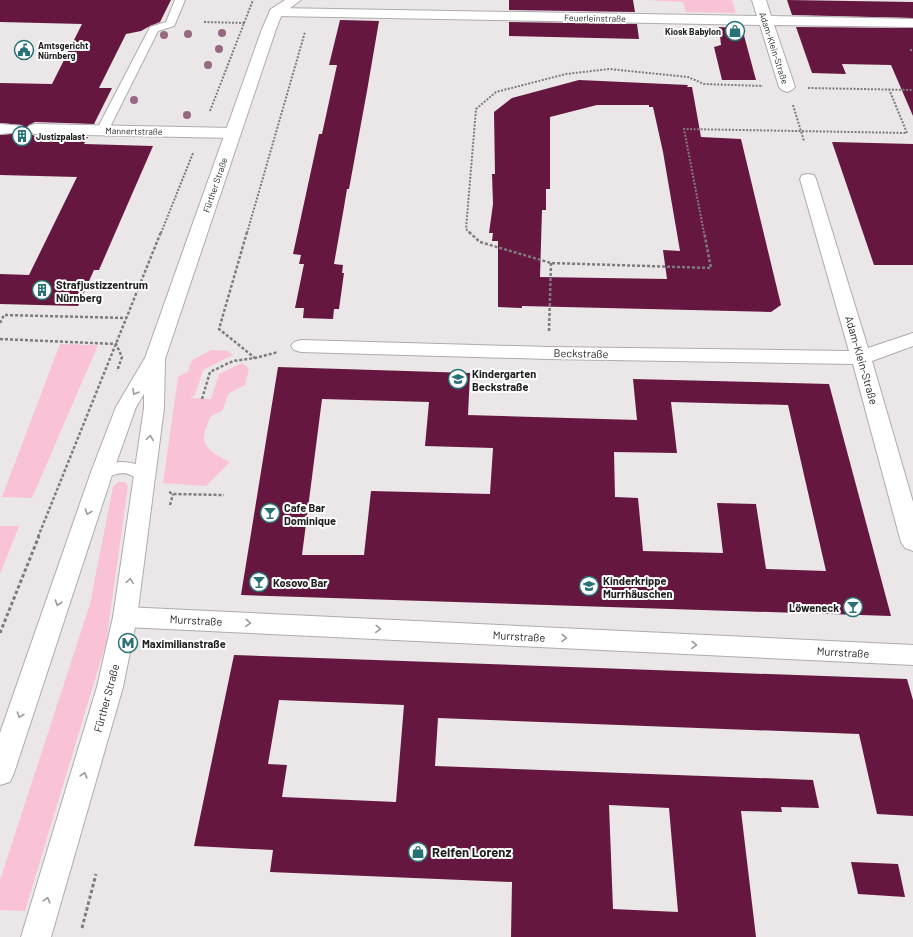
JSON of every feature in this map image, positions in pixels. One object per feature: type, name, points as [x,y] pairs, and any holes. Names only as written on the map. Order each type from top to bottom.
[{"type":"street","points":[[275,6],[294,0]]},
{"type":"street","name":"Adam-Klein-Straße","points":[[759,0],[787,88]]},
{"type":"street","name":"Feuerleinstraße","points":[[275,6],[913,23]]},
{"type":"street","name":"Fürther Straße","points":[[0,773],[102,472],[126,407],[155,358],[233,133],[275,6]]},
{"type":"street","points":[[0,129],[16,129]]},
{"type":"street","name":"Mannertstraße","points":[[35,129],[233,133]]},
{"type":"street","name":"Adam-Klein-Straße","points":[[808,179],[862,358],[913,542]]},
{"type":"street","points":[[862,358],[913,338]]},
{"type":"street","name":"Beckstraße","points":[[301,346],[548,353],[862,358]]},
{"type":"street","name":"Fürther Straße","points":[[36,937],[108,694],[125,617],[154,408],[155,358]]},
{"type":"street","name":"Murrstraße","points":[[125,617],[913,655]]},
{"type":"lane","points":[[102,131],[154,29],[170,24],[180,0]]},
{"type":"lane","points":[[102,472],[126,468],[135,469],[145,476]]},
{"type":"path","points":[[0,633],[202,132],[253,0]]},
{"type":"path","points":[[202,399],[210,372],[233,361],[255,358],[219,329],[306,28],[275,6]]},
{"type":"path","points":[[204,22],[244,23]]},
{"type":"path","points":[[890,89],[907,133],[684,129],[711,268],[551,263],[480,242],[466,229],[476,108],[496,92],[566,74],[609,69],[688,77],[704,84],[787,88],[890,89],[913,90]]},
{"type":"path","name":"Adam-Klein-Straße","points":[[787,88],[804,141]]},
{"type":"path","points":[[548,353],[551,263]]},
{"type":"path","points":[[0,323],[4,315],[126,318]]},
{"type":"path","points":[[0,340],[116,344]]},
{"type":"path","points":[[116,344],[122,357],[120,364]]},
{"type":"path","points":[[170,505],[173,494],[224,495]]},
{"type":"path","points":[[82,928],[96,874]]},
{"type":"shaded area","points":[[646,0],[732,0],[736,13],[686,12],[683,2]]},
{"type":"shaded area","points":[[60,344],[98,345],[32,498],[2,497]]},
{"type":"shaded area","points":[[212,350],[228,351],[233,355],[203,370],[195,395],[190,398],[211,399],[219,374],[242,363],[249,369],[245,385],[228,394],[223,410],[210,417],[205,433],[204,439],[207,447],[214,453],[230,462],[206,486],[163,483],[178,377],[188,372],[192,360]]},
{"type":"shaded area","points":[[118,482],[125,482],[128,486],[106,643],[25,911],[0,910],[0,880],[90,604],[113,487]]},
{"type":"shaded area","points":[[0,526],[19,526],[0,574]]},
{"type":"building","name":"Justizpalast","points":[[0,0],[171,0],[160,22],[141,31],[126,34],[99,88],[112,88],[94,124],[35,122],[26,128],[28,133],[35,136],[88,137],[84,144],[153,146],[99,270],[94,270],[78,306],[0,304],[0,274],[29,275],[77,177],[0,175],[0,135],[22,133],[25,130],[22,125],[0,123],[0,83],[52,84],[82,24],[0,22]]},
{"type":"building","points":[[509,0],[633,0],[635,12],[509,10]]},
{"type":"building","points":[[787,0],[913,2],[913,18],[792,15]]},
{"type":"building","points":[[340,20],[379,21],[334,264],[343,265],[342,273],[344,273],[339,309],[334,309],[333,319],[303,318],[304,308],[295,308],[304,264],[299,264],[301,255],[293,254],[319,134],[322,134],[337,65],[329,65]]},
{"type":"building","points":[[509,22],[637,24],[639,39],[509,36]]},
{"type":"building","points":[[719,27],[742,28],[756,80],[722,80],[714,47],[721,45]]},
{"type":"building","points":[[796,27],[913,28],[913,116],[891,65],[842,64],[846,74],[812,73]]},
{"type":"building","points":[[579,80],[688,85],[687,87],[692,87],[701,137],[741,139],[781,305],[771,312],[522,306],[522,308],[498,307],[498,241],[492,241],[493,233],[489,233],[493,204],[492,174],[495,174],[494,112],[512,98]],"holes":[[[597,105],[649,105],[649,107],[653,107],[663,152],[680,251],[663,250],[667,279],[540,277],[542,210],[546,210],[546,189],[550,189],[550,117]]]},
{"type":"building","points":[[832,142],[913,144],[913,265],[874,265]]},
{"type":"building","points":[[278,367],[470,373],[468,415],[637,420],[633,379],[829,384],[891,616],[241,595]],"holes":[[[322,399],[429,402],[425,446],[493,448],[490,494],[371,491],[364,555],[302,555]],[[671,402],[788,405],[826,571],[766,569],[756,504],[717,503],[723,553],[643,551],[638,498],[615,497],[614,452],[677,453]]]},
{"type":"building","points":[[234,655],[907,679],[913,700],[913,816],[877,814],[859,734],[438,718],[435,766],[813,780],[819,808],[781,807],[782,812],[741,811],[756,937],[511,937],[512,882],[270,872],[273,850],[194,846]],"holes":[[[279,700],[404,705],[396,802],[282,797],[287,765],[268,764]],[[609,805],[669,808],[678,912],[613,909]]]},
{"type":"building","points":[[851,862],[898,864],[905,897],[858,894]]},
{"type":"place","name":"Kiosk Babylon","points":[[735,31]]},
{"type":"place","name":"Amtsgericht Nürnberg","points":[[24,50]]},
{"type":"place","name":"Justizpalast","points":[[22,136]]},
{"type":"place","name":"Strafjustizzentrum Nürnberg","points":[[42,290]]},
{"type":"place","name":"Kindergarten Beckstraße","points":[[458,379]]},
{"type":"place","name":"Cafe Bar Dominique","points":[[270,513]]},
{"type":"place","name":"Kosovo Bar","points":[[259,582]]},
{"type":"place","name":"Kinderkrippe Murrhäuschen","points":[[589,586]]},
{"type":"place","name":"Löweneck","points":[[853,607]]},
{"type":"place","name":"Maximilianstraße","points":[[128,643]]},
{"type":"place","name":"Reifen Lorenz","points":[[418,852]]}]
